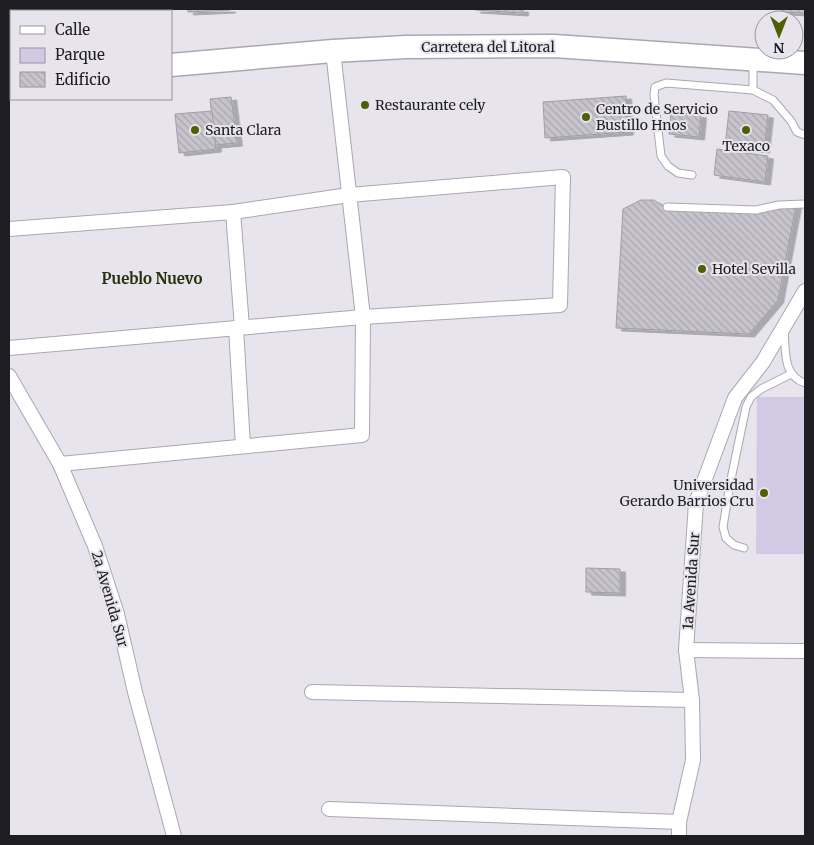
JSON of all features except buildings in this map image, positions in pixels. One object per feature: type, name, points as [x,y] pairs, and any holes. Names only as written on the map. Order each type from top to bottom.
[{"type":"main road","name":"Carretera del Litoral","points":[[172,65],[333,51],[406,47],[554,46],[805,63]]},
{"type":"street","points":[[60,464],[362,435],[363,317],[333,51]]},
{"type":"street","points":[[9,229],[233,212],[349,195],[563,177],[560,305],[363,317],[9,348]]},
{"type":"street","points":[[233,212],[243,446]]},
{"type":"street","name":"1a Avenida Sur","points":[[679,829],[693,760],[692,700],[686,650],[696,503],[735,398],[763,362],[805,291]]},
{"type":"street","name":"2a Avenida Sur","points":[[9,376],[60,464],[95,546],[117,614],[135,692],[174,836]]},
{"type":"street","points":[[686,650],[805,651]]},
{"type":"street","points":[[312,692],[692,700]]},
{"type":"street","points":[[329,809],[679,829]]},
{"type":"lane","points":[[752,60],[752,90]]},
{"type":"lane","points":[[692,175],[678,173],[668,166],[661,156],[654,95],[655,87],[666,83],[752,90],[773,100],[791,121],[797,132],[805,136]]},
{"type":"lane","points":[[667,207],[756,210],[779,204],[805,204]]},
{"type":"lane","points":[[784,327],[787,362],[791,374],[798,381],[805,383]]},
{"type":"lane","points":[[744,548],[734,546],[726,538],[723,528],[746,407],[751,397],[756,393],[791,374]]},
{"type":"green space","points":[[757,397],[805,397],[805,554],[756,554]]},
{"type":"place","name":"Restaurante cely","points":[[365,105]]},
{"type":"place","name":"Centro de Servicio Bustillo Hnos","points":[[586,117]]},
{"type":"place","name":"Santa Clara","points":[[195,130]]},
{"type":"place","name":"Texaco","points":[[746,130]]},
{"type":"place","name":"Hotel Sevilla","points":[[702,269]]},
{"type":"place","name":"Universidad Gerardo Barrios Cru","points":[[764,493]]},
{"type":"district","name":"Pueblo Nuevo","points":[[152,278]]}]
